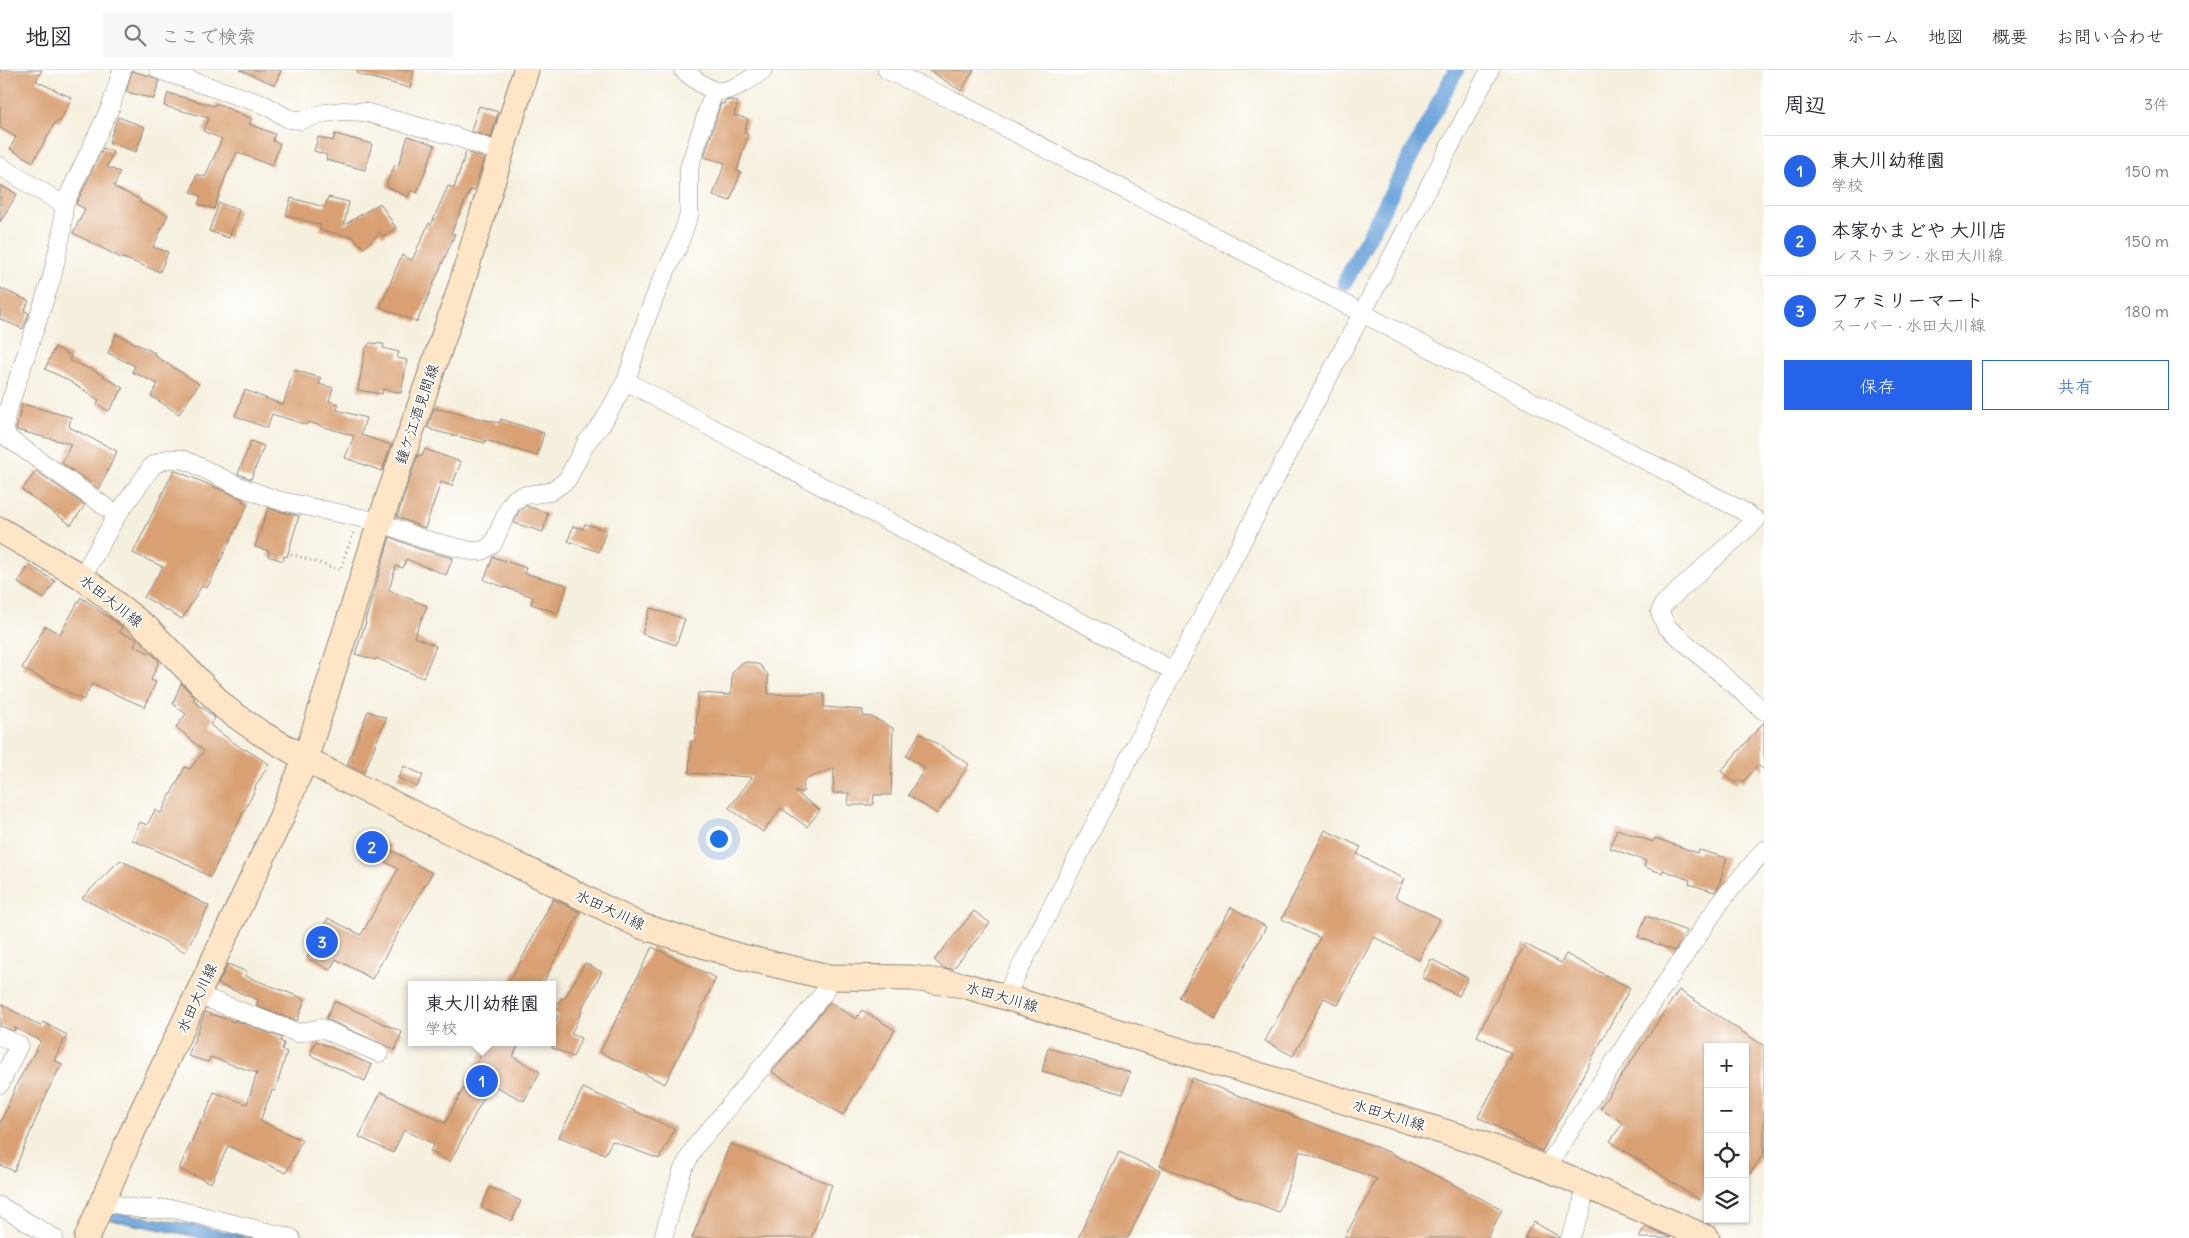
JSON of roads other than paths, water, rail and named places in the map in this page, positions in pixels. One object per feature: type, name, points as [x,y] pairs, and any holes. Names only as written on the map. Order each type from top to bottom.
[{"type":"main road","name":"鐘ケ江酒見間線","points":[[306,757],[341,643],[370,520],[460,289],[526,70]]},
{"type":"main road","name":"水田大川線","points":[[0,530],[82,577],[149,630],[225,708],[259,732],[332,773],[641,926],[738,956],[828,977],[912,978],[963,985],[1005,996],[1468,1139],[1546,1168],[1707,1238]]},
{"type":"main road","name":"水田大川線","points":[[87,1238],[131,1135],[281,818],[306,757]]},
{"type":"street","points":[[117,515],[13,442],[8,438],[4,426],[52,277],[62,231],[64,205],[111,106],[122,70]]},
{"type":"street","points":[[159,70],[265,105],[289,119],[301,120],[325,113],[344,111],[364,112],[454,136],[502,153]]},
{"type":"street","points":[[683,70],[696,81],[714,90],[725,90],[742,84],[763,70]]},
{"type":"street","points":[[887,70],[956,102],[1363,312],[1741,510],[1756,520],[1663,605],[1660,612],[1666,626],[1764,711]]},
{"type":"street","points":[[1005,996],[1490,70]]},
{"type":"street","points":[[82,577],[117,515],[153,465],[166,460],[182,459],[238,486],[277,500],[370,520],[423,539],[482,551],[492,544],[510,505],[516,498],[550,492],[566,480],[586,443],[602,424],[626,381],[647,317],[661,281],[678,248],[687,223],[689,215],[689,168],[714,90]]},
{"type":"street","points":[[0,166],[64,205]]},
{"type":"street","points":[[626,381],[767,458],[1174,671]]},
{"type":"street","points":[[1546,1168],[1632,1034],[1722,900],[1764,850]]},
{"type":"street","points":[[663,1238],[682,1171],[695,1147],[824,993],[828,977]]},
{"type":"street","points":[[198,995],[298,1033],[320,1028],[379,1053]]},
{"type":"street","points":[[0,1036],[18,1045],[0,1084]]},
{"type":"street","points":[[1570,1238],[1581,1211],[1585,1186]]},
{"type":"street","points":[[104,1202],[140,1209],[174,1209],[291,1238]]},
{"type":"street","points":[[0,1206],[54,1238]]},
{"type":"water","points":[[108,1211],[189,1224],[256,1238],[203,1238],[105,1219]]},
{"type":"waterway","points":[[1345,282],[1456,70]]},
{"type":"place","name":"本家かまどや 大川店","points":[[372,847]]},
{"type":"place","name":"ファミリーマート","points":[[322,942]]},
{"type":"place","name":"東大川幼稚園","points":[[482,1081]]}]
